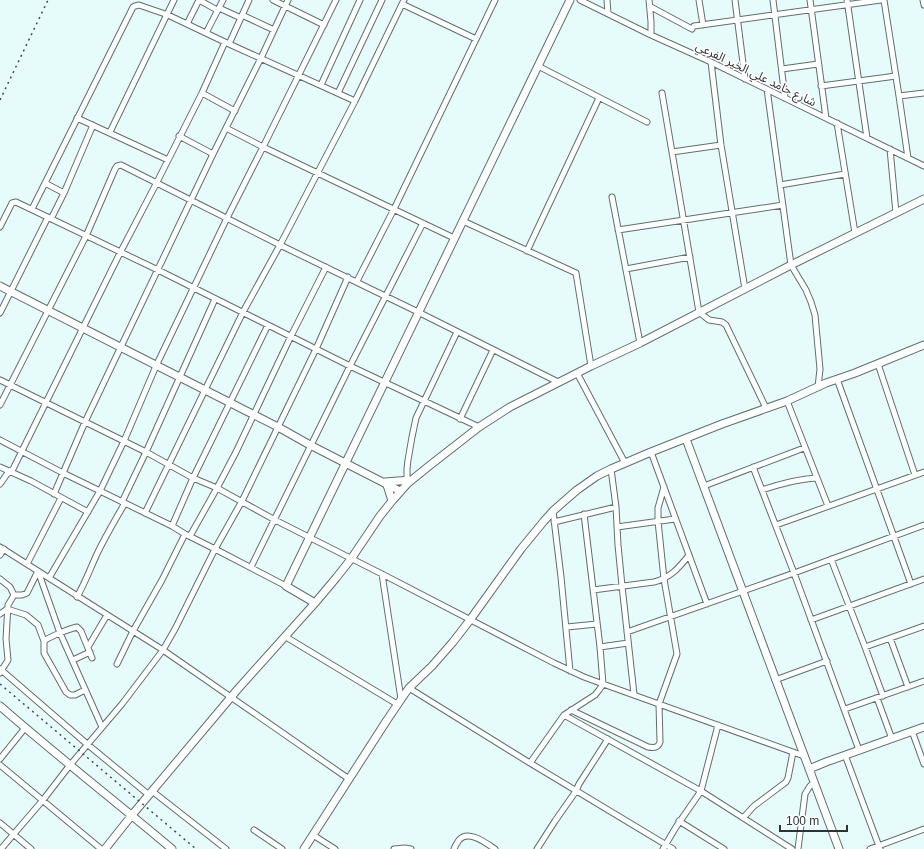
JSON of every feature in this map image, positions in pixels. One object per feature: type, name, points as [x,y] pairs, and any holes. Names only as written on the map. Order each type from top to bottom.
[{"type":"main road","points":[[315,603],[286,586],[570,0]]},
{"type":"main road","points":[[105,849],[231,697],[315,603],[351,559],[380,516],[409,480],[479,427],[510,407],[924,199]]},
{"type":"main road","points":[[0,286],[400,491]]},
{"type":"main road","points":[[304,849],[348,779],[409,688],[443,654],[470,620],[532,535],[553,511],[577,490],[610,469],[787,401],[818,387],[924,345]]},
{"type":"main road","points":[[686,439],[839,849]]},
{"type":"main road","points":[[385,483],[409,480]]},
{"type":"main road","points":[[385,483],[392,501]]},
{"type":"main road","points":[[0,706],[172,849]]},
{"type":"main road","points":[[810,769],[924,727]]},
{"type":"street","points":[[110,132],[174,0]]},
{"type":"street","points":[[187,24],[199,0],[218,9],[274,30]]},
{"type":"street","points":[[206,34],[223,0]]},
{"type":"street","points":[[0,484],[4,477],[13,470],[82,328],[179,136],[242,17],[249,0]]},
{"type":"street","points":[[272,0],[324,25]]},
{"type":"street","points":[[54,494],[85,422],[120,348],[226,128],[262,58],[288,0]]},
{"type":"street","points":[[49,578],[100,491],[124,441],[156,366],[226,218],[336,0]]},
{"type":"street","points":[[321,85],[360,0]]},
{"type":"street","points":[[338,93],[382,0]]},
{"type":"street","points":[[357,281],[394,209],[496,0]]},
{"type":"street","name":"شارع حامد علي الخير الفرعي","points":[[580,0],[924,166]]},
{"type":"street","points":[[607,0],[608,13]]},
{"type":"street","points":[[649,0],[651,35]]},
{"type":"street","points":[[699,0],[702,25]]},
{"type":"street","points":[[735,0],[745,79]]},
{"type":"street","points":[[773,0],[785,98]]},
{"type":"street","points":[[810,0],[826,118]]},
{"type":"street","points":[[650,7],[693,28],[702,25],[811,10],[847,2],[883,0],[900,96],[908,158]]},
{"type":"street","points":[[923,0],[924,5]]},
{"type":"street","points":[[145,513],[243,312],[280,245],[355,101],[404,2],[476,39]]},
{"type":"street","points":[[847,2],[867,138]]},
{"type":"street","points":[[32,209],[133,7],[139,5],[168,15],[206,34],[355,101]]},
{"type":"street","points":[[711,62],[721,145],[745,289]]},
{"type":"street","points":[[782,69],[818,64]]},
{"type":"street","points":[[538,66],[647,122]]},
{"type":"street","points":[[821,86],[896,76]]},
{"type":"street","points":[[767,90],[791,265],[806,290],[815,315],[820,369],[818,387]]},
{"type":"street","points":[[900,96],[924,92]]},
{"type":"street","points":[[202,93],[235,111]]},
{"type":"street","points":[[662,93],[699,312],[709,320],[722,322],[726,325],[766,408]]},
{"type":"street","points":[[527,251],[598,98]]},
{"type":"street","points":[[77,118],[168,160]]},
{"type":"street","points":[[837,123],[855,233]]},
{"type":"street","points":[[0,313],[64,193],[93,125]]},
{"type":"street","points":[[226,128],[454,238]]},
{"type":"street","points":[[179,136],[214,154]]},
{"type":"street","points":[[672,152],[721,145]]},
{"type":"street","points":[[890,149],[896,213]]},
{"type":"street","points":[[0,405],[86,236],[115,169],[120,165],[280,245],[357,281],[558,382]]},
{"type":"street","points":[[780,185],[845,174]]},
{"type":"street","points":[[45,183],[64,193]]},
{"type":"street","points":[[612,197],[640,343]]},
{"type":"street","points":[[0,227],[12,203],[16,202],[158,270],[350,366],[479,427]]},
{"type":"street","points":[[618,230],[783,205]]},
{"type":"street","points":[[463,221],[576,274],[591,366]]},
{"type":"street","points":[[251,567],[310,445],[423,223]]},
{"type":"street","points":[[626,269],[690,258]]},
{"type":"street","points":[[190,536],[218,488],[254,415],[290,336],[326,267]]},
{"type":"street","points":[[1,849],[43,800],[87,744],[122,704],[163,650],[215,548],[242,501],[316,349],[348,277]]},
{"type":"street","points":[[78,597],[90,569],[124,502],[215,298]]},
{"type":"street","points":[[172,526],[193,478],[268,325]]},
{"type":"street","points":[[409,480],[407,464],[416,418],[457,332]]},
{"type":"street","points":[[460,419],[493,350]]},
{"type":"street","points":[[878,364],[914,475]]},
{"type":"street","points":[[577,373],[625,463]]},
{"type":"street","points":[[838,379],[911,584]]},
{"type":"street","points":[[0,380],[146,452],[193,478],[218,488],[275,520],[570,671],[804,756]]},
{"type":"street","points":[[787,401],[804,448],[828,506]]},
{"type":"street","points":[[0,440],[63,473],[172,526],[286,586]]},
{"type":"street","points":[[704,486],[804,448]]},
{"type":"street","points":[[651,452],[707,604]]},
{"type":"street","points":[[0,466],[88,512]]},
{"type":"street","points":[[753,467],[845,709],[859,750]]},
{"type":"street","points":[[610,469],[616,507],[622,586],[634,694]]},
{"type":"street","points":[[776,525],[924,472]]},
{"type":"street","points":[[762,490],[793,481],[816,478]]},
{"type":"street","points":[[571,710],[648,747],[652,748],[659,745],[659,704],[677,654],[664,579],[658,521],[658,508],[664,487]]},
{"type":"street","points":[[27,564],[62,498]]},
{"type":"street","points":[[554,522],[616,507]]},
{"type":"street","points":[[553,511],[567,627],[570,671]]},
{"type":"street","points":[[530,763],[564,715],[595,695],[603,684],[584,514]]},
{"type":"street","points":[[617,526],[675,519]]},
{"type":"street","points":[[627,632],[742,592],[924,525]]},
{"type":"street","points":[[117,664],[185,534]]},
{"type":"street","points":[[0,555],[2,548],[163,650],[348,779]]},
{"type":"street","points":[[593,590],[654,582],[664,579],[677,570],[689,555]]},
{"type":"street","points":[[831,559],[883,696]]},
{"type":"street","points":[[14,594],[22,595],[27,593],[38,571]]},
{"type":"street","points":[[38,571],[60,633],[102,727]]},
{"type":"street","points":[[382,574],[399,702]]},
{"type":"street","points":[[0,579],[10,587],[14,594]]},
{"type":"street","points":[[811,620],[924,579]]},
{"type":"street","points":[[14,594],[8,604],[7,609],[6,639],[8,660],[1,671],[87,744],[226,849]]},
{"type":"street","points":[[0,614],[7,609]]},
{"type":"street","points":[[7,609],[26,615],[38,625],[44,641],[44,653],[66,692],[70,695],[75,695],[85,690]]},
{"type":"street","points":[[72,660],[89,650],[107,615]]},
{"type":"street","points":[[567,627],[597,624]]},
{"type":"street","points":[[865,647],[924,626]]},
{"type":"street","points":[[44,641],[77,627],[81,631],[92,658]]},
{"type":"street","points":[[286,636],[399,702]]},
{"type":"street","points":[[890,638],[908,687]]},
{"type":"street","points":[[600,648],[628,643]]},
{"type":"street","points":[[775,680],[827,661]]},
{"type":"street","points":[[845,709],[924,681]]},
{"type":"street","points":[[409,688],[664,847],[673,849]]},
{"type":"street","points":[[877,698],[892,739]]},
{"type":"street","points":[[564,715],[608,738],[701,791],[792,849]]},
{"type":"street","points":[[664,847],[701,791],[718,725]]},
{"type":"street","points":[[0,758],[25,728]]},
{"type":"street","points":[[912,731],[924,764]]},
{"type":"street","points":[[537,849],[576,791],[608,738]]},
{"type":"street","points":[[744,818],[754,806],[786,782],[793,752]]},
{"type":"street","points":[[845,755],[879,847]]},
{"type":"street","points":[[0,764],[101,849]]},
{"type":"street","points":[[798,849],[805,794],[814,783]]},
{"type":"street","points":[[680,821],[722,849]]},
{"type":"street","points":[[0,823],[31,849]]},
{"type":"street","points":[[870,849],[879,847],[924,828]]},
{"type":"street","points":[[254,830],[282,849]]},
{"type":"street","points":[[314,835],[335,849]]},
{"type":"street","points":[[454,849],[459,840],[463,837],[469,836],[495,849]]},
{"type":"street","points":[[394,849],[411,849]]},
{"type":"railway","points":[[0,100],[48,0]]},
{"type":"railway","points":[[0,684],[196,849]]}]
